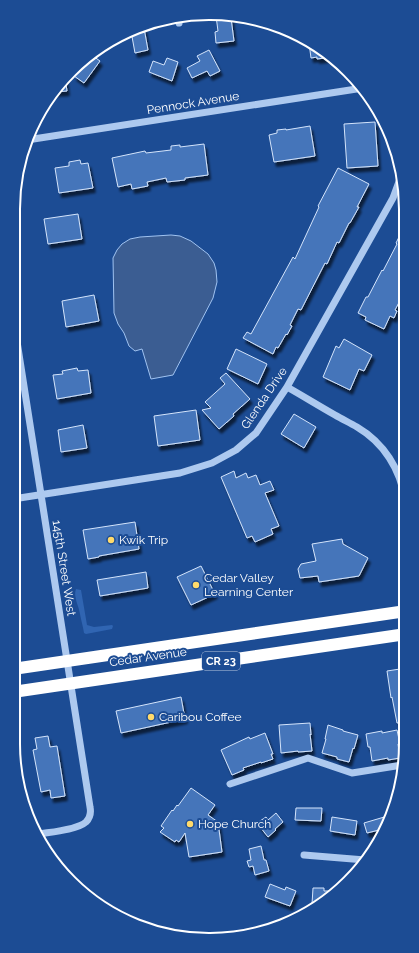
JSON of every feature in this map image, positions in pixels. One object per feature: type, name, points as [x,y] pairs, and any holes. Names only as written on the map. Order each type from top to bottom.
[{"type":"highway","name":"Cedar Avenue","points":[[20,668],[399,612]]},
{"type":"highway","name":"Cedar Avenue","points":[[20,691],[399,635]]},
{"type":"street","name":"Pennock Avenue","points":[[33,139],[356,89]]},
{"type":"street","name":"Glenda Drive","points":[[20,498],[180,473],[212,463],[236,450],[256,433],[287,387],[393,198],[397,186]]},
{"type":"street","name":"145th Street West","points":[[20,361],[90,807],[90,814],[86,822],[76,828],[43,833]]},
{"type":"street","points":[[287,387],[357,427],[376,441],[386,452],[399,478]]},
{"type":"street","points":[[230,784],[308,758],[352,773],[397,766]]},
{"type":"street","points":[[304,855],[360,860]]},
{"type":"shaded area","points":[[171,235],[180,236],[191,241],[208,254],[214,263],[217,282],[213,298],[173,375],[151,379],[142,349],[135,351],[129,346],[114,313],[113,258],[122,244],[130,239]]},
{"type":"shaded area","points":[[76,589],[81,590],[87,625],[94,627],[112,625],[112,629],[86,634],[84,633],[76,598]]},
{"type":"building","points":[[217,20],[231,22],[234,41],[216,43],[215,32],[218,31]]},
{"type":"building","points":[[145,31],[148,50],[135,53],[132,37]]},
{"type":"building","points":[[310,49],[324,58],[317,59],[317,57],[311,58]]},
{"type":"building","points":[[209,50],[220,71],[210,76],[207,71],[192,78],[187,68],[200,61],[197,56]]},
{"type":"building","points":[[96,58],[100,61],[84,83],[75,77]]},
{"type":"building","points":[[167,58],[178,62],[172,81],[149,72],[153,61],[164,65]]},
{"type":"building","points":[[66,86],[67,91],[61,91]]},
{"type":"building","points":[[375,122],[378,166],[347,168],[344,124]]},
{"type":"building","points":[[310,126],[315,156],[274,162],[269,135],[277,133],[277,130]]},
{"type":"building","points":[[204,144],[208,175],[167,182],[166,178],[147,182],[148,186],[132,189],[131,184],[118,187],[112,158],[145,151],[146,153],[171,150],[171,146],[180,145],[180,147]]},
{"type":"building","points":[[80,160],[81,164],[88,163],[93,188],[59,193],[55,168],[69,166],[69,162]]},
{"type":"building","points":[[338,168],[369,184],[357,207],[359,207],[339,243],[337,242],[327,264],[325,263],[301,310],[298,309],[287,335],[286,334],[278,348],[276,347],[273,354],[243,338],[247,332],[251,334],[293,257],[295,259],[319,207],[318,206]]},
{"type":"building","points":[[78,214],[82,239],[48,244],[44,219]]},
{"type":"building","points":[[399,237],[399,302],[395,310],[397,311],[394,318],[390,316],[384,329],[365,320],[366,317],[358,313],[382,270],[383,271],[397,244],[396,243]]},
{"type":"building","points":[[94,295],[99,321],[66,327],[62,301]]},
{"type":"building","points":[[344,339],[372,355],[364,371],[359,369],[350,390],[323,377],[336,346],[339,348]]},
{"type":"building","points":[[236,349],[267,364],[258,384],[227,369]]},
{"type":"building","points":[[77,368],[78,371],[88,370],[91,393],[57,399],[53,375],[63,374],[62,371]]},
{"type":"building","points":[[226,373],[250,399],[219,429],[202,410],[211,408],[205,402],[225,384],[220,378]]},
{"type":"building","points":[[196,410],[200,440],[158,446],[154,416]]},
{"type":"building","points":[[294,414],[316,427],[304,448],[281,434]]},
{"type":"building","points":[[83,425],[87,448],[61,452],[58,430]]},
{"type":"building","points":[[234,471],[236,478],[246,473],[248,478],[256,475],[260,485],[270,481],[274,490],[265,493],[279,526],[271,529],[273,534],[255,542],[252,536],[247,538],[221,477]]},
{"type":"building","name":"Kwik Trip","points":[[135,522],[139,549],[88,559],[83,530]]},
{"type":"building","points":[[342,539],[343,544],[368,558],[359,576],[319,582],[318,576],[300,578],[298,569],[301,564],[316,561],[312,544]]},
{"type":"building","name":"Cedar Valley Learning Center","points":[[201,566],[215,594],[191,605],[177,577]]},
{"type":"building","name":"Kwik Trip","points":[[146,572],[148,588],[100,596],[97,580]]},
{"type":"building","points":[[399,669],[399,723],[397,723],[392,697],[391,698],[387,671]]},
{"type":"building","name":"Caribou Coffee","points":[[181,697],[185,719],[121,733],[116,711]]},
{"type":"building","points":[[310,723],[312,751],[281,753],[279,725]]},
{"type":"building","points":[[328,725],[358,735],[349,762],[322,753]]},
{"type":"building","points":[[397,730],[399,739],[399,758],[388,760],[388,758],[372,761],[366,734],[382,731],[382,733]]},
{"type":"building","points":[[265,733],[273,754],[271,754],[273,759],[243,768],[244,770],[232,775],[221,750],[249,737],[250,739]]},
{"type":"building","points":[[48,736],[50,747],[57,746],[65,796],[51,798],[50,790],[41,792],[33,750],[37,749],[35,738]]},
{"type":"building","name":"Hope Church","points":[[191,788],[215,805],[208,815],[218,822],[222,852],[189,857],[185,833],[179,842],[176,840],[175,842],[160,832],[164,828],[161,826],[172,810],[173,811],[177,805],[178,806]]},
{"type":"building","points":[[296,808],[322,808],[321,821],[295,820]]},
{"type":"building","points":[[276,813],[283,822],[268,837],[257,823],[266,817],[268,820]]},
{"type":"building","points":[[332,817],[357,821],[355,835],[330,831]]},
{"type":"building","points":[[384,817],[377,830],[367,833],[364,823]]},
{"type":"building","points":[[261,846],[264,860],[266,860],[269,871],[255,875],[253,866],[249,867],[247,861],[251,860],[249,849]]},
{"type":"building","points":[[270,884],[285,890],[286,887],[296,891],[290,906],[265,897]]},
{"type":"building","points":[[313,888],[324,888],[324,891],[328,891],[325,894],[312,903]]},
{"type":"place","name":"Kwik Trip","points":[[111,540]]},
{"type":"place","name":"Cedar Valley Learning Center","points":[[196,585]]},
{"type":"place","name":"Caribou Coffee","points":[[151,717]]},
{"type":"place","name":"Hope Church","points":[[190,824]]}]
